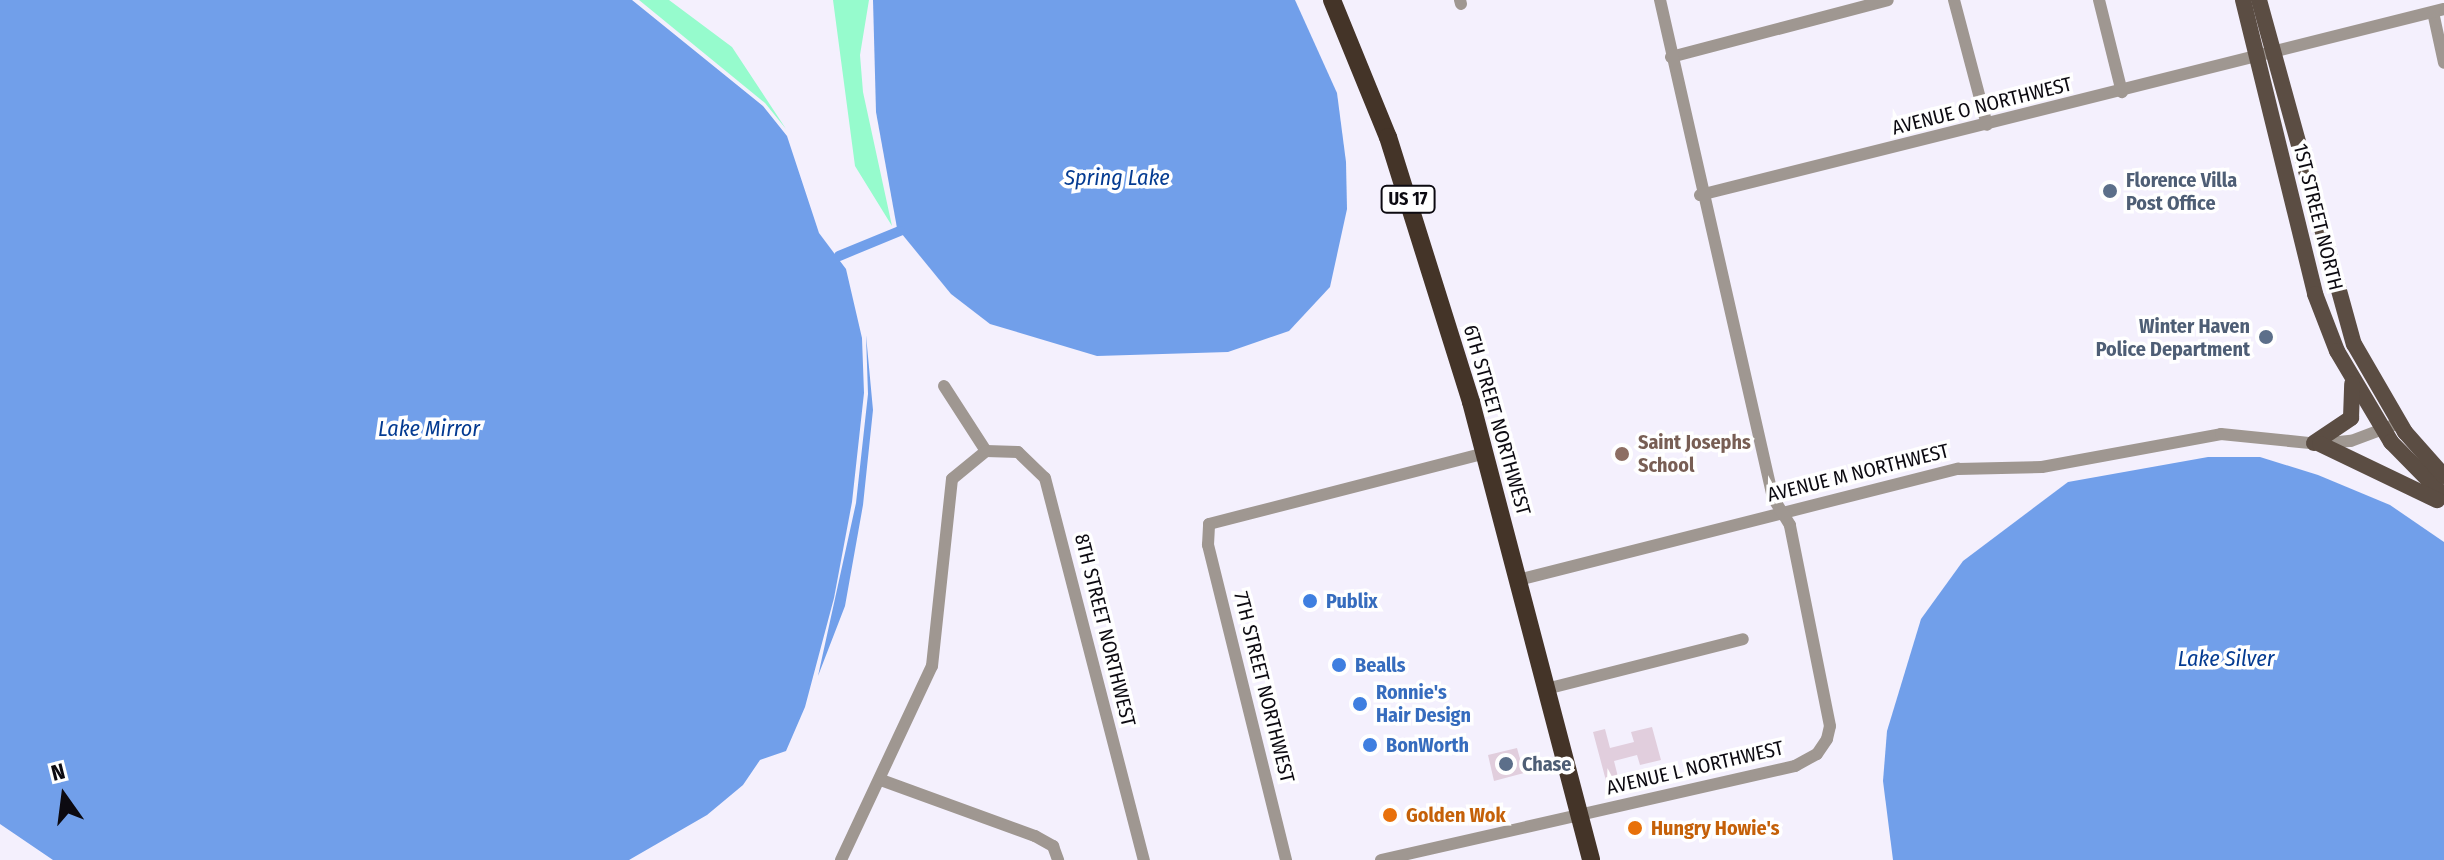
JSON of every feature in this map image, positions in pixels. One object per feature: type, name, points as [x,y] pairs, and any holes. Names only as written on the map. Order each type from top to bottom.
[{"type":"highway","name":"6TH STREET NORTHWEST","points":[[1332,0],[1388,137],[1486,453],[1591,860]]},
{"type":"main road","name":"1ST STREET NORTH","points":[[2243,0],[2265,56],[2344,317],[2397,420],[2444,476]]},
{"type":"main road","name":"1ST STREET NORTH","points":[[2259,0],[2265,56],[2326,322],[2352,382],[2384,432],[2444,496]]},
{"type":"main road","points":[[2326,322],[2344,317]]},
{"type":"main road","points":[[2317,444],[2351,418],[2352,382]]},
{"type":"main road","points":[[2317,444],[2404,479],[2444,504]]},
{"type":"street","name":"AVENUE L NORTHWEST","points":[[1381,860],[1795,766],[1817,754],[1830,726],[1790,525],[1780,514],[1700,195],[1660,0]]},
{"type":"street","points":[[1671,57],[1888,0]]},
{"type":"street","points":[[1954,0],[1987,125]]},
{"type":"street","points":[[2099,0],[2122,92]]},
{"type":"street","points":[[2438,10],[2444,63]]},
{"type":"street","name":"AVENUE O NORTHWEST","points":[[1700,195],[2122,92],[2438,10]]},
{"type":"street","points":[[841,860],[932,666],[955,473],[986,451],[944,386]]},
{"type":"street","name":"AVENUE M NORTHWEST","points":[[1518,580],[1972,467],[2042,467],[2221,434],[2317,444],[2384,432],[2397,420]]},
{"type":"street","name":"8TH STREET NORTHWEST","points":[[986,451],[1018,452],[1045,478],[1144,860]]},
{"type":"street","name":"7TH STREET NORTHWEST","points":[[1286,860],[1208,545],[1209,524],[1486,453]]},
{"type":"street","points":[[1546,689],[1743,639]]},
{"type":"street","points":[[881,780],[1035,836],[1053,846],[1058,860]]},
{"type":"green space","points":[[639,0],[669,0],[732,47],[786,129],[765,103]]},
{"type":"green space","points":[[833,0],[869,0],[860,55],[863,92],[892,226],[855,166]]},
{"type":"water","name":"Lake Mirror","points":[[0,0],[632,0],[763,106],[787,136],[819,233],[846,269],[862,338],[864,393],[852,502],[834,598],[805,707],[786,751],[760,760],[743,785],[707,815],[629,860],[53,860],[0,824]]},
{"type":"water","name":"Spring Lake","points":[[873,0],[1295,0],[1337,93],[1346,162],[1347,209],[1330,287],[1289,331],[1228,352],[1097,356],[990,324],[951,294],[897,228],[876,112]]},
{"type":"water","points":[[866,335],[873,410],[863,505],[845,606],[818,676],[856,503],[868,394]]},
{"type":"water","name":"Lake Silver","points":[[2208,457],[2260,457],[2318,475],[2390,505],[2444,542],[2444,860],[1893,860],[1883,781],[1887,731],[1921,619],[1963,561],[2068,482]]},
{"type":"building","points":[[1652,727],[1661,760],[1640,765],[1637,755],[1614,761],[1621,789],[1609,792],[1593,732],[1605,729],[1610,748],[1634,742],[1631,732]]},
{"type":"building","name":"Chase","points":[[1517,748],[1524,773],[1494,781],[1488,755]]},
{"type":"waterway","points":[[839,256],[900,231]]},
{"type":"place","name":"Florence Villa Post Office","points":[[2110,191]]},
{"type":"place","name":"Winter Haven Police Department","points":[[2266,337]]},
{"type":"place","name":"Saint Josephs School","points":[[1622,454]]},
{"type":"place","name":"Publix","points":[[1310,601]]},
{"type":"place","name":"Bealls","points":[[1339,665]]},
{"type":"place","name":"Ronnie's Hair Design","points":[[1360,704]]},
{"type":"place","name":"BonWorth","points":[[1370,745]]},
{"type":"place","name":"Chase","points":[[1506,764]]},
{"type":"place","name":"Golden Wok","points":[[1390,815]]},
{"type":"place","name":"Hungry Howie's","points":[[1635,828]]}]
